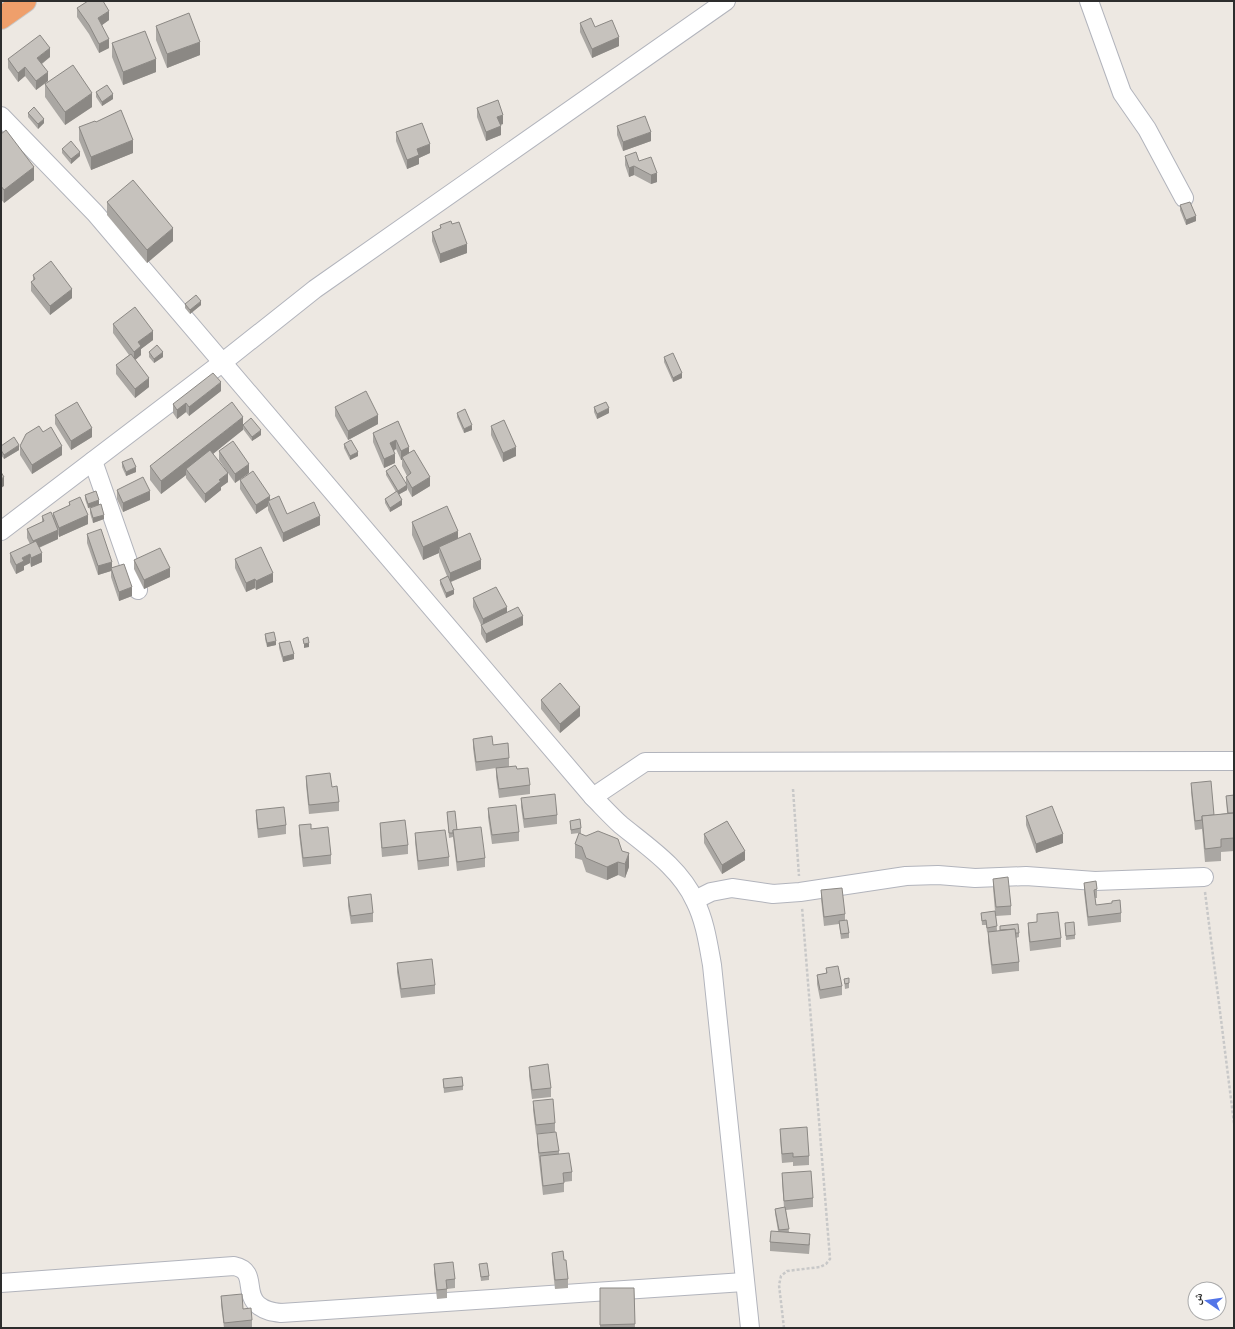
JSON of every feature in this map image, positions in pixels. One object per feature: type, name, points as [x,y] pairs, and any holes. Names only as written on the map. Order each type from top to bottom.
[{"type":"highway","points":[[1,18],[25,1]]},
{"type":"street","points":[[1,531],[223,362],[315,289],[726,1]]},
{"type":"street","points":[[1089,1],[1122,93],[1147,129],[1184,198]]},
{"type":"street","points":[[1,116],[95,213],[593,797],[620,823],[677,872],[695,900],[706,930],[712,965],[750,1328]]},
{"type":"street","points":[[94,460],[138,590]]},
{"type":"street","points":[[593,797],[645,762],[1234,760]]},
{"type":"street","points":[[695,900],[711,892],[732,888],[774,894],[800,892],[906,876],[938,875],[975,878],[1026,876],[1095,881],[1204,877]]},
{"type":"street","points":[[1,1282],[234,1266],[242,1268],[247,1272],[252,1296],[258,1305],[268,1311],[281,1313],[744,1282]]},
{"type":"path","points":[[784,1328],[779,1285],[781,1276],[787,1271],[820,1267],[826,1264],[830,1259],[793,789]]},
{"type":"path","points":[[1204,877],[1234,1122]]},
{"type":"building","points":[[88,1],[103,1],[109,11],[98,18],[109,39],[99,44],[89,25],[77,8]]},
{"type":"building","points":[[189,13],[200,42],[167,54],[156,26]]},
{"type":"building","points":[[591,18],[595,27],[612,20],[619,37],[592,49],[580,23]]},
{"type":"building","points":[[145,31],[156,59],[123,72],[112,43]]},
{"type":"building","points":[[40,35],[50,48],[37,58],[48,72],[36,81],[25,67],[18,73],[8,59]]},
{"type":"building","points":[[73,65],[92,93],[65,112],[45,84]]},
{"type":"building","points":[[107,85],[113,94],[102,102],[96,92]]},
{"type":"building","points":[[498,100],[503,115],[497,117],[501,126],[486,132],[477,108]]},
{"type":"building","points":[[34,107],[44,119],[38,124],[28,113]]},
{"type":"building","points":[[121,110],[133,140],[91,157],[79,127],[95,121],[96,122]]},
{"type":"building","points":[[645,116],[651,132],[623,142],[617,126]]},
{"type":"building","points":[[422,123],[430,144],[417,149],[419,155],[407,160],[396,132]]},
{"type":"building","points":[[6,130],[34,167],[4,190],[1,186],[1,134]]},
{"type":"building","points":[[71,141],[80,152],[71,159],[62,149]]},
{"type":"building","points":[[636,152],[639,161],[651,157],[657,173],[651,175],[634,166],[629,168],[625,156]]},
{"type":"building","points":[[133,180],[173,228],[147,250],[107,202]]},
{"type":"building","points":[[1190,202],[1196,216],[1186,220],[1180,205]]},
{"type":"building","points":[[451,221],[452,224],[459,222],[467,244],[440,254],[432,232],[441,228],[440,225]]},
{"type":"building","points":[[51,261],[72,289],[50,306],[31,282],[35,279],[33,275]]},
{"type":"building","points":[[196,295],[201,301],[190,310],[185,304]]},
{"type":"building","points":[[135,307],[153,331],[138,342],[141,346],[134,352],[113,324]]},
{"type":"building","points":[[157,345],[163,352],[154,359],[149,352]]},
{"type":"building","points":[[673,353],[682,373],[673,378],[664,357]]},
{"type":"building","points":[[131,354],[149,378],[135,389],[116,365]]},
{"type":"building","points":[[213,373],[221,382],[189,407],[186,403],[177,410],[173,404]]},
{"type":"building","points":[[366,391],[378,415],[348,431],[335,407]]},
{"type":"building","points":[[77,402],[92,428],[71,441],[55,415]]},
{"type":"building","points":[[232,402],[243,417],[161,481],[150,466]]},
{"type":"building","points":[[606,402],[609,408],[597,414],[594,407]]},
{"type":"building","points":[[465,409],[472,425],[464,429],[457,413]]},
{"type":"building","points":[[251,418],[261,430],[252,437],[243,425]]},
{"type":"building","points":[[504,420],[516,447],[503,453],[491,426]]},
{"type":"building","points":[[398,421],[409,447],[401,451],[396,440],[390,443],[395,454],[384,459],[373,433]]},
{"type":"building","points":[[39,426],[43,432],[51,427],[62,446],[32,465],[20,446],[26,434]]},
{"type":"building","points":[[14,437],[19,445],[4,455],[1,450],[1,446]]},
{"type":"building","points":[[351,440],[358,452],[350,456],[344,444]]},
{"type":"building","points":[[233,441],[249,464],[235,474],[219,451]]},
{"type":"building","points":[[210,450],[228,473],[205,494],[186,469]]},
{"type":"building","points":[[414,450],[430,477],[412,488],[406,477],[411,473],[402,457]]},
{"type":"building","points":[[132,458],[136,467],[126,472],[122,462]]},
{"type":"building","points":[[395,465],[407,485],[398,491],[386,471]]},
{"type":"building","points":[[253,471],[270,496],[256,505],[240,480]]},
{"type":"building","points":[[1,472],[4,477],[1,479]]},
{"type":"building","points":[[143,477],[150,491],[123,503],[117,490]]},
{"type":"building","points":[[96,491],[99,500],[88,504],[85,495]]},
{"type":"building","points":[[397,491],[402,500],[390,508],[385,499]]},
{"type":"building","points":[[279,496],[287,514],[314,502],[320,516],[283,533],[268,501]]},
{"type":"building","points":[[80,497],[88,515],[59,528],[53,513],[70,505],[69,502]]},
{"type":"building","points":[[101,504],[104,515],[93,518],[90,508]]},
{"type":"building","points":[[447,506],[458,531],[423,547],[412,522]]},
{"type":"building","points":[[51,512],[58,530],[33,541],[27,529],[44,521],[42,516]]},
{"type":"building","points":[[101,529],[112,562],[98,566],[87,534]]},
{"type":"building","points":[[470,533],[481,560],[450,573],[439,547]]},
{"type":"building","points":[[36,541],[42,553],[31,558],[30,554],[22,558],[24,561],[16,565],[10,553]]},
{"type":"building","points":[[261,547],[273,573],[256,581],[255,579],[246,583],[235,559]]},
{"type":"building","points":[[160,548],[170,568],[144,580],[134,560]]},
{"type":"building","points":[[124,564],[132,587],[119,592],[111,568]]},
{"type":"building","points":[[448,576],[454,590],[446,593],[440,580]]},
{"type":"building","points":[[496,587],[507,607],[483,619],[473,598]]},
{"type":"building","points":[[518,607],[523,616],[486,634],[481,625]]},
{"type":"building","points":[[274,632],[276,641],[267,643],[265,634]]},
{"type":"building","points":[[308,637],[309,643],[304,644],[303,639]]},
{"type":"building","points":[[290,641],[294,654],[283,657],[279,643]]},
{"type":"building","points":[[560,683],[580,707],[560,724],[541,700]]},
{"type":"building","points":[[492,736],[493,745],[508,743],[509,758],[476,762],[473,739]]},
{"type":"building","points":[[516,766],[517,769],[528,768],[530,785],[499,789],[496,768]]},
{"type":"building","points":[[330,773],[332,787],[337,786],[339,802],[309,805],[306,776]]},
{"type":"building","points":[[1211,781],[1214,815],[1202,816],[1202,820],[1195,821],[1191,783]]},
{"type":"building","points":[[555,794],[557,815],[524,819],[521,798]]},
{"type":"building","points":[[1234,795],[1234,813],[1228,813],[1226,796]]},
{"type":"building","points":[[516,805],[519,832],[492,835],[488,808]]},
{"type":"building","points":[[1052,806],[1063,834],[1036,844],[1026,816]]},
{"type":"building","points":[[284,807],[286,825],[258,829],[256,810]]},
{"type":"building","points":[[455,811],[457,830],[453,830],[453,833],[449,833],[447,812]]},
{"type":"building","points":[[1234,813],[1234,838],[1221,839],[1221,847],[1205,849],[1202,816]]},
{"type":"building","points":[[580,819],[581,828],[571,830],[570,821]]},
{"type":"building","points":[[405,820],[408,845],[382,848],[380,823]]},
{"type":"building","points":[[727,821],[745,851],[722,865],[704,834]]},
{"type":"building","points":[[311,824],[311,829],[328,827],[331,855],[303,858],[299,825]]},
{"type":"building","points":[[481,827],[485,858],[457,862],[453,830]]},
{"type":"building","points":[[445,830],[449,857],[418,861],[415,833]]},
{"type":"building","points":[[598,831],[618,839],[622,851],[629,853],[625,864],[618,862],[607,867],[586,858],[582,847],[575,844],[579,833],[586,836]]},
{"type":"building","points":[[1008,877],[1011,906],[996,907],[993,879]]},
{"type":"building","points":[[1096,881],[1097,889],[1094,890],[1096,905],[1112,903],[1112,901],[1120,900],[1121,913],[1088,917],[1084,883]]},
{"type":"building","points":[[842,888],[845,914],[824,917],[821,890]]},
{"type":"building","points":[[371,894],[373,913],[351,916],[348,897]]},
{"type":"building","points":[[995,911],[997,926],[987,928],[986,920],[982,921],[981,913]]},
{"type":"building","points":[[1058,912],[1061,938],[1030,942],[1028,923],[1037,922],[1037,914]]},
{"type":"building","points":[[847,920],[849,933],[841,934],[839,921]]},
{"type":"building","points":[[1074,922],[1075,935],[1066,936],[1065,923]]},
{"type":"building","points":[[1018,924],[1019,933],[1015,933],[1015,929],[1000,930],[1000,926]]},
{"type":"building","points":[[1015,929],[1019,962],[992,965],[988,932]]},
{"type":"building","points":[[432,959],[435,985],[401,989],[397,963]]},
{"type":"building","points":[[838,966],[842,986],[820,990],[817,975],[827,973],[826,968]]},
{"type":"building","points":[[849,978],[849,983],[845,984],[844,979]]},
{"type":"building","points":[[548,1064],[551,1088],[532,1090],[529,1067]]},
{"type":"building","points":[[462,1077],[463,1086],[444,1088],[443,1079]]},
{"type":"building","points":[[553,1099],[555,1123],[536,1125],[533,1101]]},
{"type":"building","points":[[807,1127],[809,1156],[793,1157],[793,1153],[782,1154],[780,1129]]},
{"type":"building","points":[[556,1132],[559,1151],[539,1153],[537,1134]]},
{"type":"building","points":[[569,1153],[572,1172],[563,1173],[564,1183],[543,1186],[540,1156]]},
{"type":"building","points":[[811,1171],[813,1198],[784,1201],[782,1173]]},
{"type":"building","points":[[785,1207],[789,1229],[779,1230],[775,1209]]},
{"type":"building","points":[[771,1231],[810,1234],[809,1245],[770,1242]]},
{"type":"building","points":[[563,1251],[564,1260],[566,1260],[568,1279],[555,1280],[552,1253]]},
{"type":"building","points":[[453,1262],[455,1279],[446,1280],[447,1289],[437,1290],[434,1264]]},
{"type":"building","points":[[487,1263],[489,1276],[481,1277],[479,1264]]},
{"type":"building","points":[[600,1288],[634,1288],[635,1324],[600,1325]]},
{"type":"building","points":[[242,1294],[243,1309],[251,1308],[252,1320],[224,1323],[221,1296]]}]
